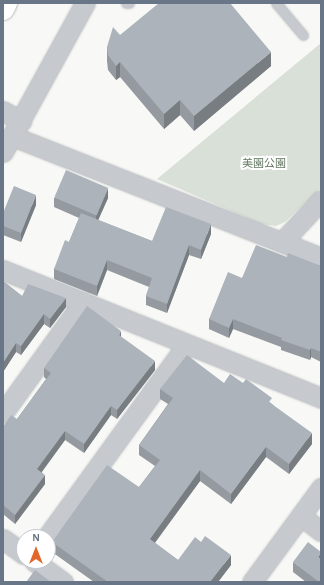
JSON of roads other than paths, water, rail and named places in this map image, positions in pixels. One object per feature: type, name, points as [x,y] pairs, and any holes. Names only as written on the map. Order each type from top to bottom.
[{"type":"highway","points":[[3,9],[6,3]]},
{"type":"street","points":[[3,152],[85,3]]},
{"type":"street","points":[[3,111],[16,129],[321,258]]},
{"type":"street","points":[[282,242],[321,200]]},
{"type":"street","points":[[3,270],[321,398]]},
{"type":"street","points":[[3,413],[83,302]]},
{"type":"street","points":[[53,529],[187,344]]},
{"type":"street","points":[[252,582],[321,488]]},
{"type":"street","points":[[301,516],[321,531]]},
{"type":"street","points":[[3,539],[16,548]]},
{"type":"street","points":[[45,569],[63,582]]},
{"type":"lane","points":[[276,3],[303,34]]},
{"type":"park label","name":"美園公園","points":[[264,164]]}]
